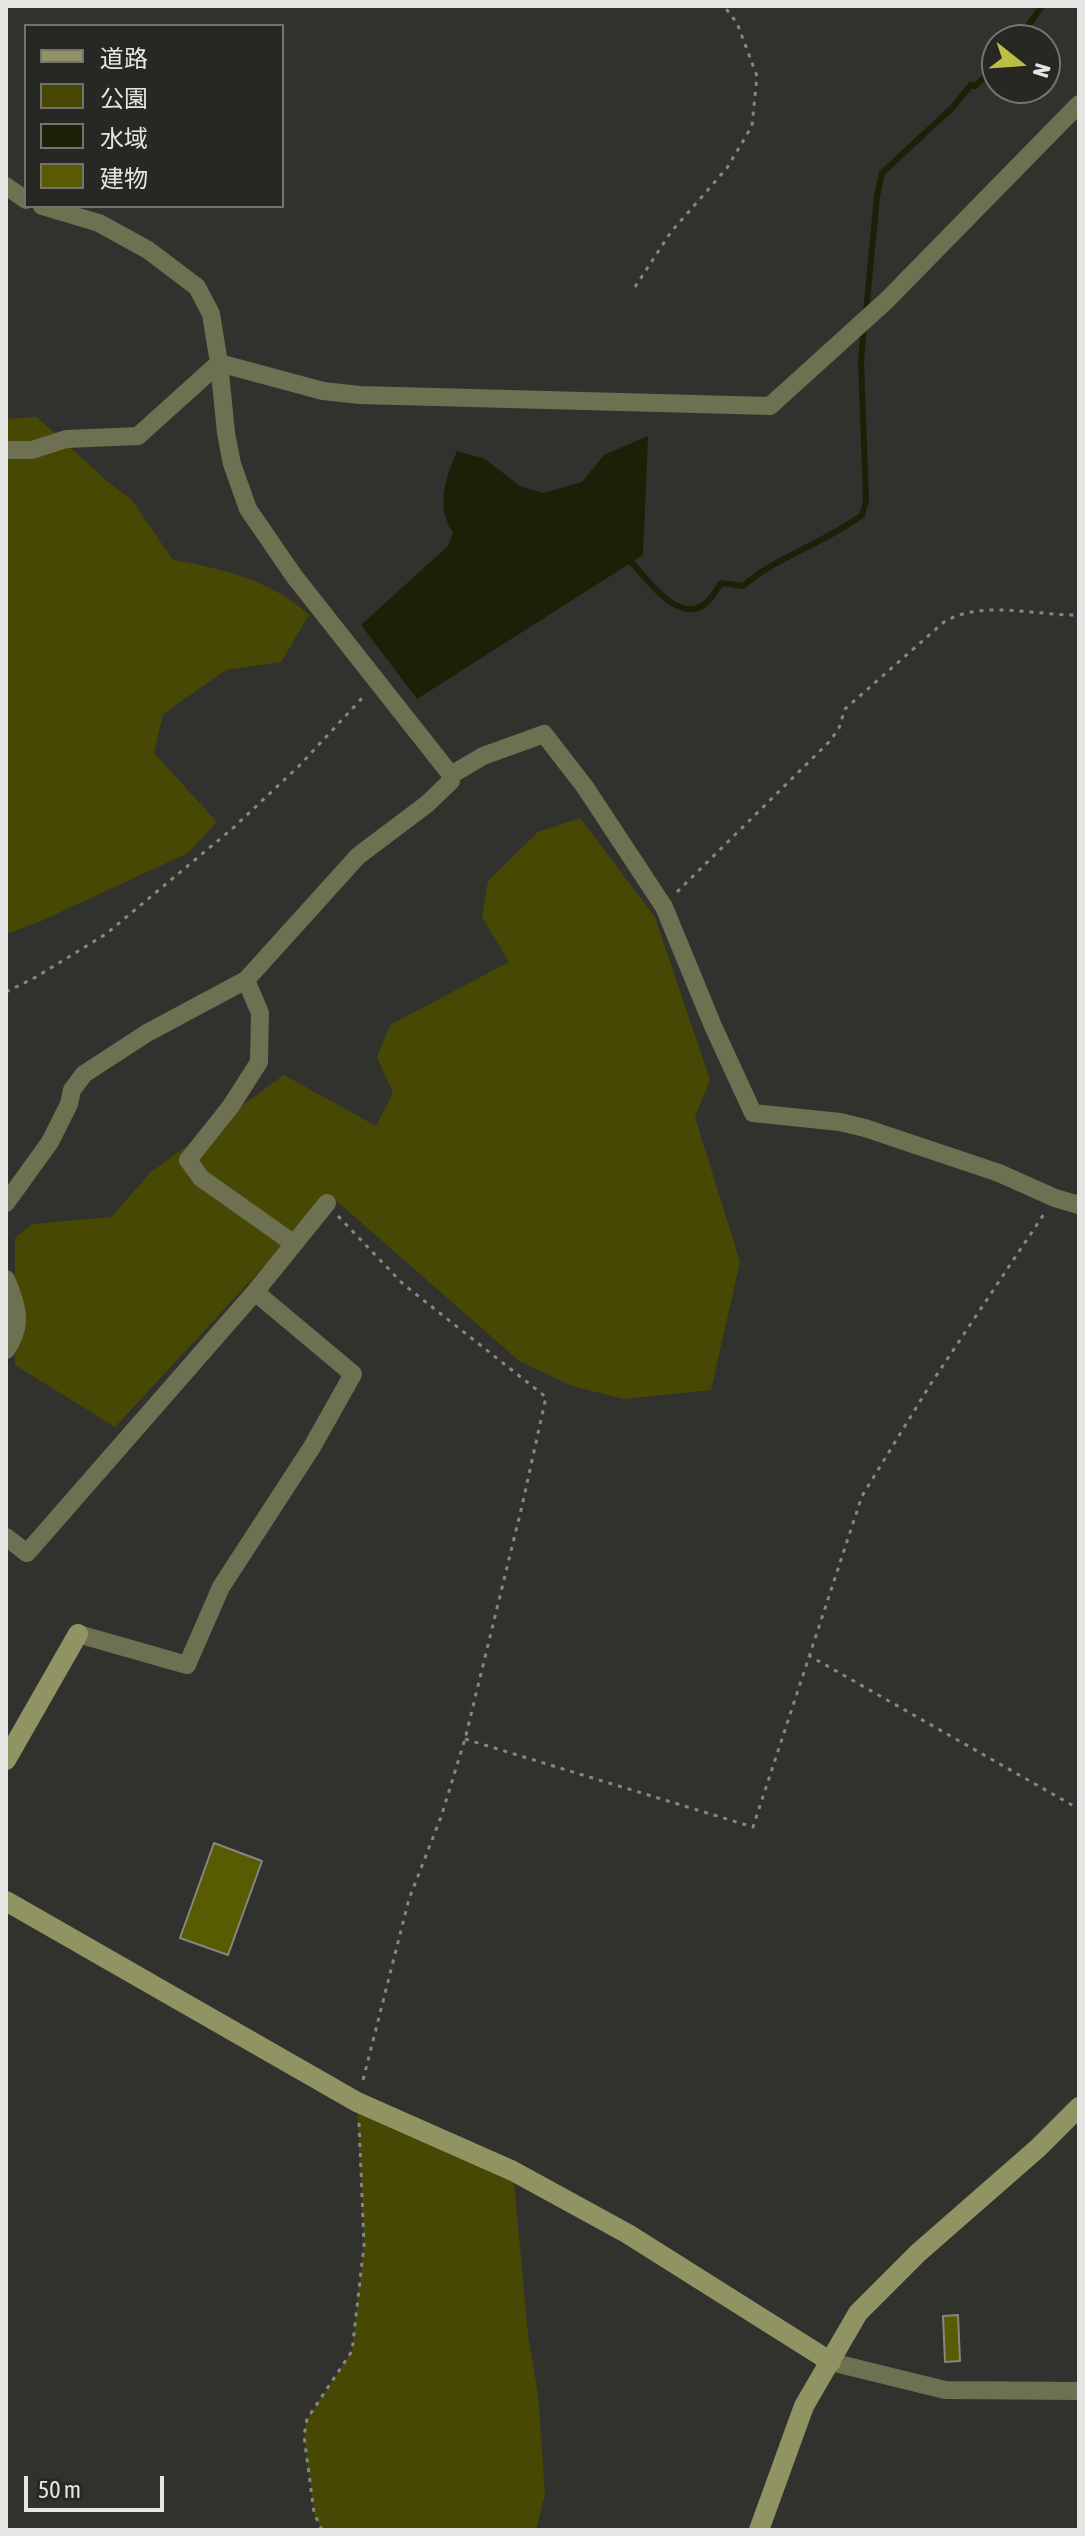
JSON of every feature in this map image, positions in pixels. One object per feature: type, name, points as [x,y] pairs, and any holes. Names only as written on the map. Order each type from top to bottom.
[{"type":"street","points":[[219,363],[323,391],[360,395],[770,406],[887,300],[1079,104]]},
{"type":"street","points":[[6,186],[24,199]]},
{"type":"street","points":[[6,1203],[50,1142],[69,1104],[72,1090],[84,1074],[147,1033],[246,980],[358,856],[427,804],[451,781],[451,775],[294,576],[248,509],[232,464],[226,433],[211,314],[197,287],[148,250],[99,223],[49,208]]},
{"type":"street","points":[[6,450],[32,450],[66,439],[138,436],[219,363]]},
{"type":"street","points":[[451,775],[483,756],[544,734],[585,787],[664,907],[753,1113],[840,1122],[865,1128],[999,1173],[1055,1198],[1079,1205]]},
{"type":"street","points":[[246,980],[260,1013],[259,1062],[231,1106],[188,1160],[201,1178],[293,1243]]},
{"type":"street","points":[[6,1537],[27,1553],[255,1292],[327,1203]]},
{"type":"street","points":[[6,1279],[18,1308],[19,1323],[6,1350]]},
{"type":"street","points":[[6,1760],[78,1634],[187,1665],[221,1587],[312,1447],[353,1374],[255,1292]]},
{"type":"street","points":[[6,1901],[357,2102],[513,2171],[628,2234],[831,2362],[945,2390],[1079,2391]]},
{"type":"street","points":[[759,2530],[804,2406],[858,2313],[918,2253],[1038,2148],[1079,2107]]},
{"type":"path","points":[[635,287],[671,232],[727,168],[752,126],[757,76],[737,23],[724,6]]},
{"type":"path","points":[[664,907],[830,741],[839,728],[845,709],[944,622],[978,610],[1079,615]]},
{"type":"path","points":[[6,992],[106,934],[232,829],[299,766],[376,683]]},
{"type":"path","points":[[465,1739],[753,1827],[862,1496],[930,1385],[1055,1198]]},
{"type":"path","points":[[322,2530],[314,2513],[304,2436],[307,2419],[352,2351],[364,2245],[357,2102],[409,1899],[441,1817],[465,1739],[546,1397],[403,1284],[327,1203]]},
{"type":"path","points":[[808,1655],[1079,1809]]},
{"type":"green space","points":[[37,417],[131,499],[173,560],[246,578],[279,593],[309,615],[281,662],[226,670],[163,714],[154,753],[217,822],[188,853],[39,922],[6,934],[6,419]]},
{"type":"green space","points":[[580,818],[655,917],[710,1080],[695,1117],[740,1262],[711,1390],[624,1399],[572,1386],[519,1361],[330,1195],[115,1427],[15,1365],[15,1238],[32,1224],[111,1217],[151,1172],[284,1075],[376,1126],[393,1093],[377,1057],[390,1025],[509,962],[482,917],[488,881],[538,832]]},
{"type":"green space","points":[[357,2102],[513,2171],[528,2334],[538,2394],[545,2494],[536,2530],[322,2530],[314,2513],[304,2436],[307,2419],[352,2351],[364,2245]]},
{"type":"water","points":[[648,436],[643,555],[417,699],[361,625],[448,546],[453,532],[443,502],[449,471],[457,451],[485,459],[520,486],[543,493],[582,482],[604,455]]},
{"type":"building","points":[[214,1843],[262,1861],[228,1955],[180,1938]]},
{"type":"building","points":[[958,2315],[960,2361],[945,2362],[943,2316]]},
{"type":"waterway","points":[[1029,24],[1042,6]]},
{"type":"waterway","points":[[866,312],[882,173],[953,107],[971,85],[975,86],[981,81]]},
{"type":"waterway","points":[[627,557],[662,596],[673,604],[695,609],[706,603],[721,583],[743,586],[771,566],[862,515],[866,501],[861,360],[864,328]]}]
